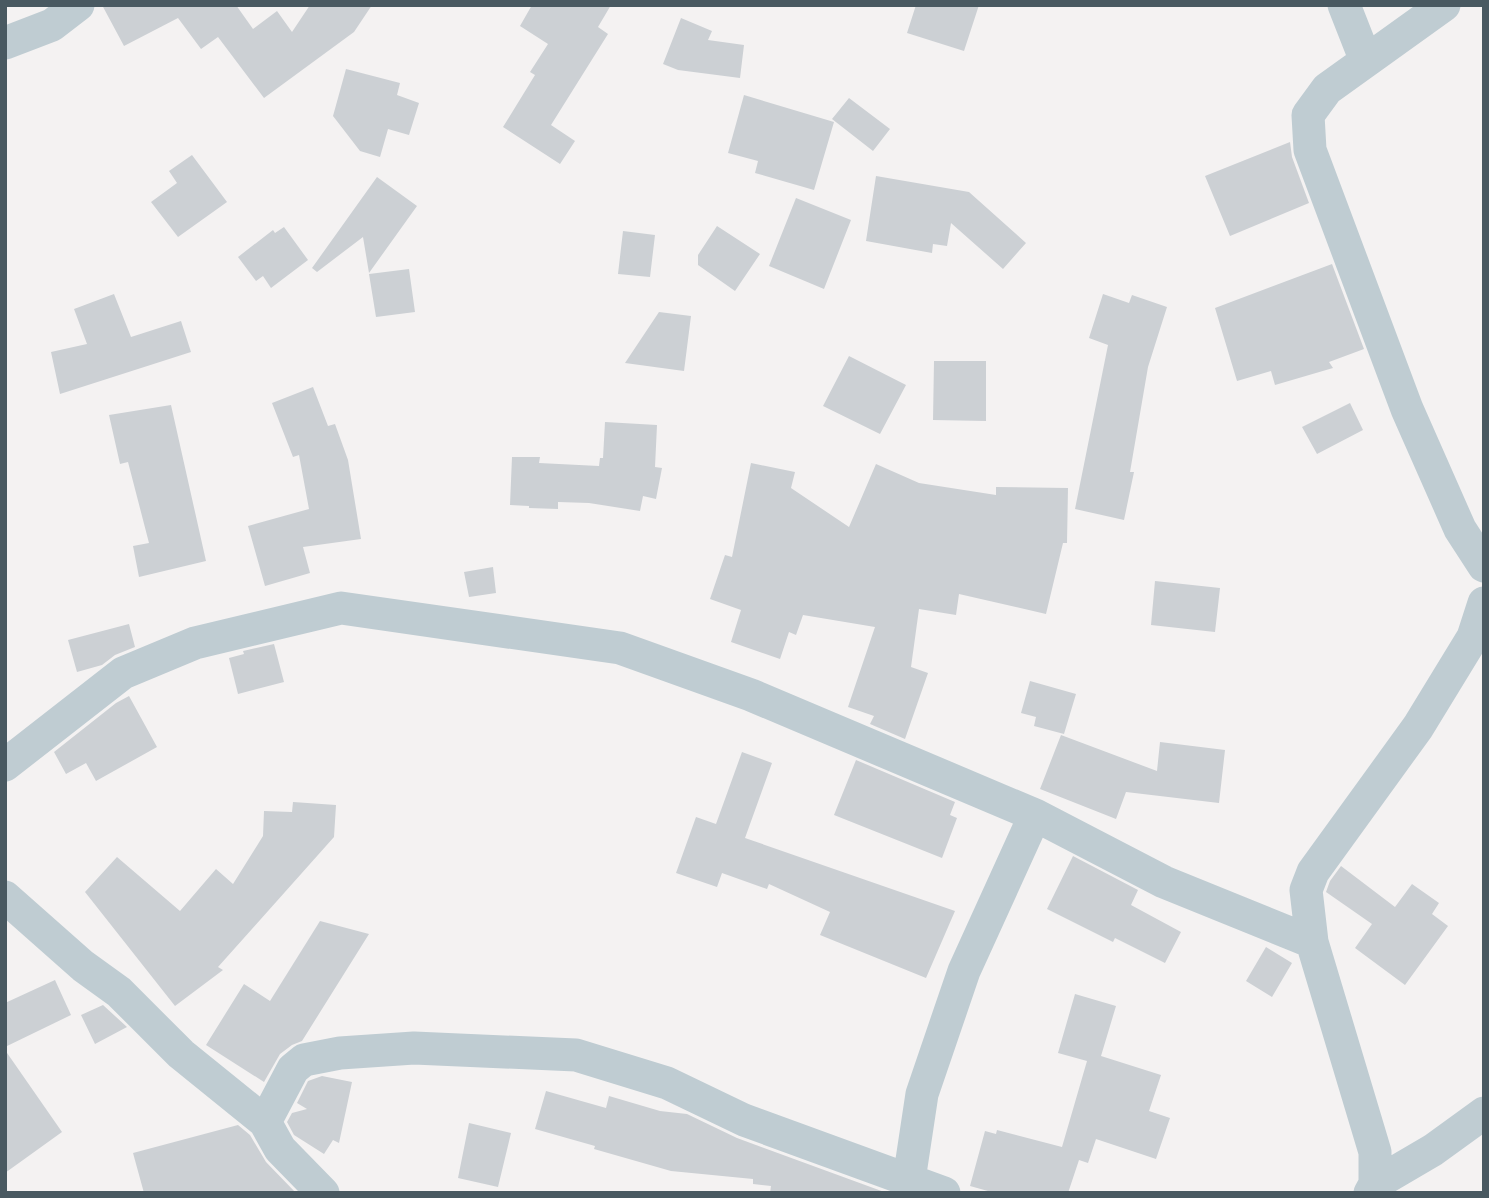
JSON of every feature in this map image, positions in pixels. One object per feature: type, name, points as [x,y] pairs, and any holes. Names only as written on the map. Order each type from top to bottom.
[{"type":"street","points":[[5,43],[45,15],[78,5]]},
{"type":"street","points":[[1344,5],[1366,61]]},
{"type":"street","points":[[1444,5],[1327,89],[1308,115],[1310,150],[1407,409],[1460,529],[1484,566]]},
{"type":"street","points":[[1372,1188],[1375,1152],[1312,942],[1306,890],[1313,872],[1418,727],[1473,637],[1484,603]]},
{"type":"street","points":[[5,765],[123,673],[195,643],[341,608],[620,648],[751,695],[1035,815],[1164,882],[1312,942]]},
{"type":"street","points":[[908,1180],[922,1094],[960,984],[1035,815]]},
{"type":"street","points":[[11,908],[119,992],[181,1054],[265,1122],[280,1149],[323,1193]]},
{"type":"street","points":[[265,1122],[293,1069],[304,1060],[340,1053],[414,1048],[576,1055],[667,1083],[744,1119],[944,1193]]},
{"type":"street","points":[[1372,1188],[1433,1150],[1484,1113]]},
{"type":"building","points":[[102,5],[236,5],[253,29],[277,11],[292,32],[310,5],[372,5],[354,32],[264,98],[218,37],[201,49],[178,18],[124,46]]},
{"type":"building","points":[[532,5],[611,5],[598,27],[608,34],[551,125],[575,141],[560,164],[503,127],[535,75],[530,72],[548,44],[520,26]]},
{"type":"building","points":[[916,5],[979,5],[964,51],[907,33]]},
{"type":"building","points":[[681,18],[712,31],[708,40],[744,45],[740,78],[678,70],[663,64]]},
{"type":"building","points":[[346,69],[400,83],[397,95],[419,103],[409,135],[388,129],[380,157],[360,151],[333,116]]},
{"type":"building","points":[[744,95],[834,122],[814,190],[755,173],[758,161],[728,153]]},
{"type":"building","points":[[849,98],[890,129],[873,151],[832,119]]},
{"type":"building","points":[[1290,142],[1292,157],[1309,203],[1230,236],[1205,176]]},
{"type":"building","points":[[192,155],[227,202],[178,237],[151,202],[177,183],[169,171]]},
{"type":"building","points":[[876,176],[969,192],[1026,243],[1003,269],[951,223],[947,246],[933,244],[932,253],[866,241]]},
{"type":"building","points":[[377,177],[417,206],[369,273],[363,237],[317,272],[312,268]]},
{"type":"building","points":[[796,198],[851,220],[824,289],[769,266]]},
{"type":"building","points":[[717,226],[760,254],[735,291],[698,265],[698,255]]},
{"type":"building","points":[[284,227],[308,260],[271,288],[263,276],[256,281],[238,257],[273,230],[275,233]]},
{"type":"building","points":[[623,231],[655,235],[650,277],[618,274]]},
{"type":"building","points":[[1332,264],[1364,349],[1329,362],[1333,368],[1275,385],[1271,371],[1237,381],[1215,308]]},
{"type":"building","points":[[409,269],[415,312],[376,317],[369,274]]},
{"type":"building","points":[[114,294],[131,337],[181,321],[191,352],[60,394],[51,352],[87,344],[74,309]]},
{"type":"building","points":[[1103,294],[1129,303],[1132,295],[1167,307],[1148,367],[1130,472],[1134,472],[1124,520],[1075,509],[1108,345],[1089,338]]},
{"type":"building","points":[[659,312],[691,316],[684,371],[625,363]]},
{"type":"building","points":[[849,356],[906,385],[880,434],[823,406]]},
{"type":"building","points":[[934,361],[986,361],[986,421],[933,420]]},
{"type":"building","points":[[313,387],[328,426],[335,424],[348,460],[361,539],[303,547],[310,573],[265,586],[248,526],[309,509],[299,455],[293,457],[272,403]]},
{"type":"building","points":[[1350,403],[1363,430],[1317,454],[1302,427]]},
{"type":"building","points":[[171,405],[206,561],[139,577],[133,546],[149,543],[128,462],[120,464],[109,415]]},
{"type":"building","points":[[605,422],[657,425],[655,467],[662,468],[656,499],[643,496],[640,511],[589,503],[558,502],[558,509],[510,505],[512,457],[540,457],[539,463],[599,466],[600,458],[603,458]]},
{"type":"building","points":[[751,463],[795,472],[791,488],[849,527],[876,464],[919,483],[996,495],[996,487],[1068,488],[1067,543],[1063,543],[1046,614],[959,594],[956,615],[919,609],[911,667],[928,673],[905,739],[870,724],[874,716],[848,707],[875,627],[803,615],[796,635],[789,632],[780,659],[731,642],[741,610],[710,599],[725,555],[732,557]]},
{"type":"building","points":[[493,567],[496,593],[469,597],[464,572]]},
{"type":"building","points":[[1155,581],[1220,588],[1215,632],[1151,625]]},
{"type":"building","points":[[129,624],[135,647],[115,655],[102,665],[77,672],[68,640]]},
{"type":"building","points":[[274,644],[284,682],[238,694],[229,658],[244,654],[243,651]]},
{"type":"building","points":[[1030,681],[1076,694],[1064,734],[1034,726],[1036,717],[1021,713]]},
{"type":"building","points":[[129,696],[157,747],[96,781],[86,763],[66,774],[54,752],[116,703]]},
{"type":"building","points":[[1061,735],[1157,771],[1160,742],[1225,750],[1219,803],[1126,792],[1116,819],[1040,789]]},
{"type":"building","points":[[742,752],[772,763],[745,838],[955,911],[926,978],[820,935],[830,912],[769,884],[767,889],[722,873],[717,887],[676,873],[696,817],[716,824]]},
{"type":"building","points":[[856,760],[955,802],[950,815],[957,818],[942,858],[834,815]]},
{"type":"building","points":[[293,802],[336,805],[334,837],[218,967],[223,970],[175,1006],[85,892],[117,857],[180,911],[216,869],[233,884],[263,836],[264,811],[292,812]]},
{"type":"building","points":[[1073,856],[1138,890],[1131,905],[1181,932],[1165,963],[1115,938],[1113,942],[1047,909]]},
{"type":"building","points":[[1341,866],[1395,907],[1412,884],[1439,903],[1432,914],[1448,926],[1405,985],[1355,948],[1372,924],[1326,892]]},
{"type":"building","points":[[320,921],[369,934],[302,1041],[280,1054],[264,1082],[206,1045],[244,984],[270,1001]]},
{"type":"building","points":[[1266,947],[1292,963],[1272,997],[1246,981]]},
{"type":"building","points":[[55,980],[71,1015],[5,1047],[5,1003]]},
{"type":"building","points":[[1075,994],[1116,1006],[1101,1056],[1161,1075],[1149,1111],[1170,1118],[1156,1159],[1096,1139],[1088,1163],[1079,1160],[1068,1193],[995,1193],[970,1186],[985,1131],[996,1134],[997,1130],[1062,1147],[1087,1061],[1058,1053]]},
{"type":"building","points":[[103,1005],[127,1027],[95,1044],[81,1015]]},
{"type":"building","points":[[5,1050],[62,1132],[5,1173]]},
{"type":"building","points":[[322,1076],[352,1082],[339,1143],[333,1140],[324,1154],[294,1135],[287,1122],[292,1113],[307,1109],[297,1103],[308,1081]]},
{"type":"building","points":[[546,1091],[606,1108],[609,1096],[660,1111],[687,1114],[737,1138],[887,1193],[770,1193],[771,1186],[753,1184],[753,1179],[671,1171],[594,1149],[595,1146],[535,1129]]},
{"type":"building","points":[[469,1123],[511,1133],[498,1187],[458,1178]]},
{"type":"building","points":[[238,1125],[250,1135],[266,1162],[296,1193],[144,1193],[133,1153]]}]
